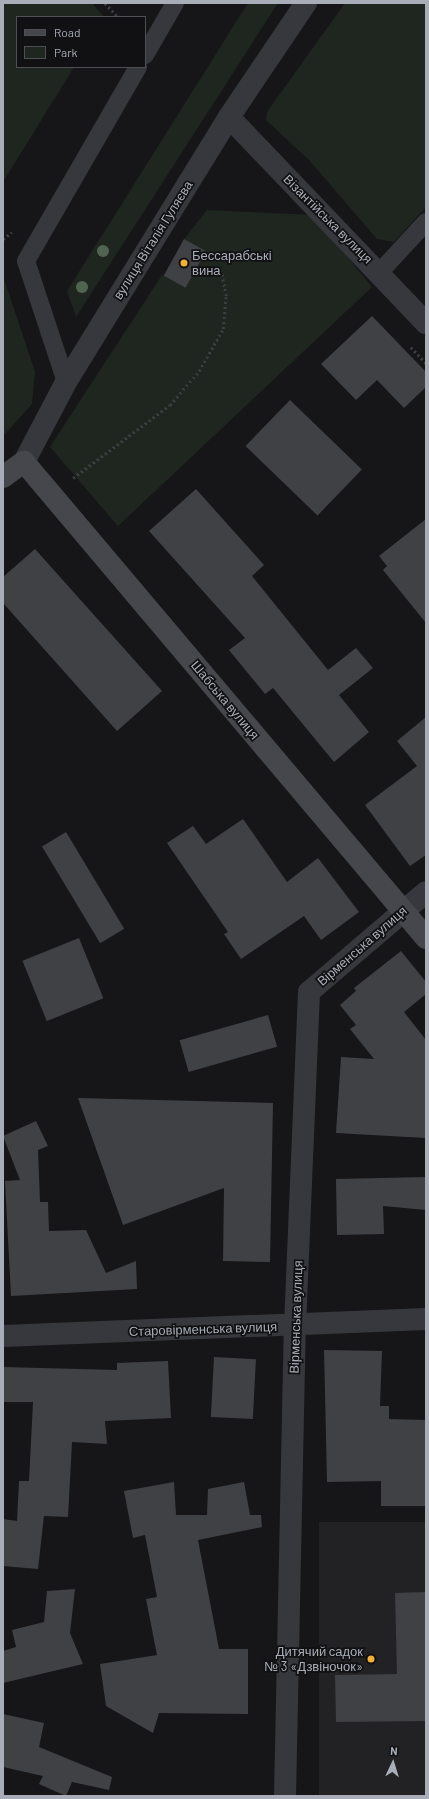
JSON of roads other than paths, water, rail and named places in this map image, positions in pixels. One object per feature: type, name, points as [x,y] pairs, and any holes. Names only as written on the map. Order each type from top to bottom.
[{"type":"main road","name":"вулиця Віталія Гуляєва","points":[[3,477],[24,462]]},
{"type":"main road","name":"Шабська вулиця","points":[[24,462],[426,938]]},
{"type":"street","name":"вулиця Віталія Гуляєва","points":[[24,462],[66,382],[229,118],[306,3]]},
{"type":"street","name":"Візантійська вулиця","points":[[229,118],[380,272],[426,323]]},
{"type":"street","name":"Вірменська вулиця","points":[[285,1796],[295,1326],[309,992],[403,910],[426,892]]},
{"type":"street","name":"Старовірменська вулиця","points":[[3,1336],[426,1320]]},
{"type":"lane","points":[[146,53],[175,3]]},
{"type":"lane","points":[[66,382],[26,261],[137,68]]},
{"type":"lane","points":[[380,272],[426,222]]},
{"type":"place","name":"Бессарабські вина","points":[[184,263]]},
{"type":"place","name":"Дитячий садок № 3 «Дзвіночок»","points":[[371,1659]]}]
